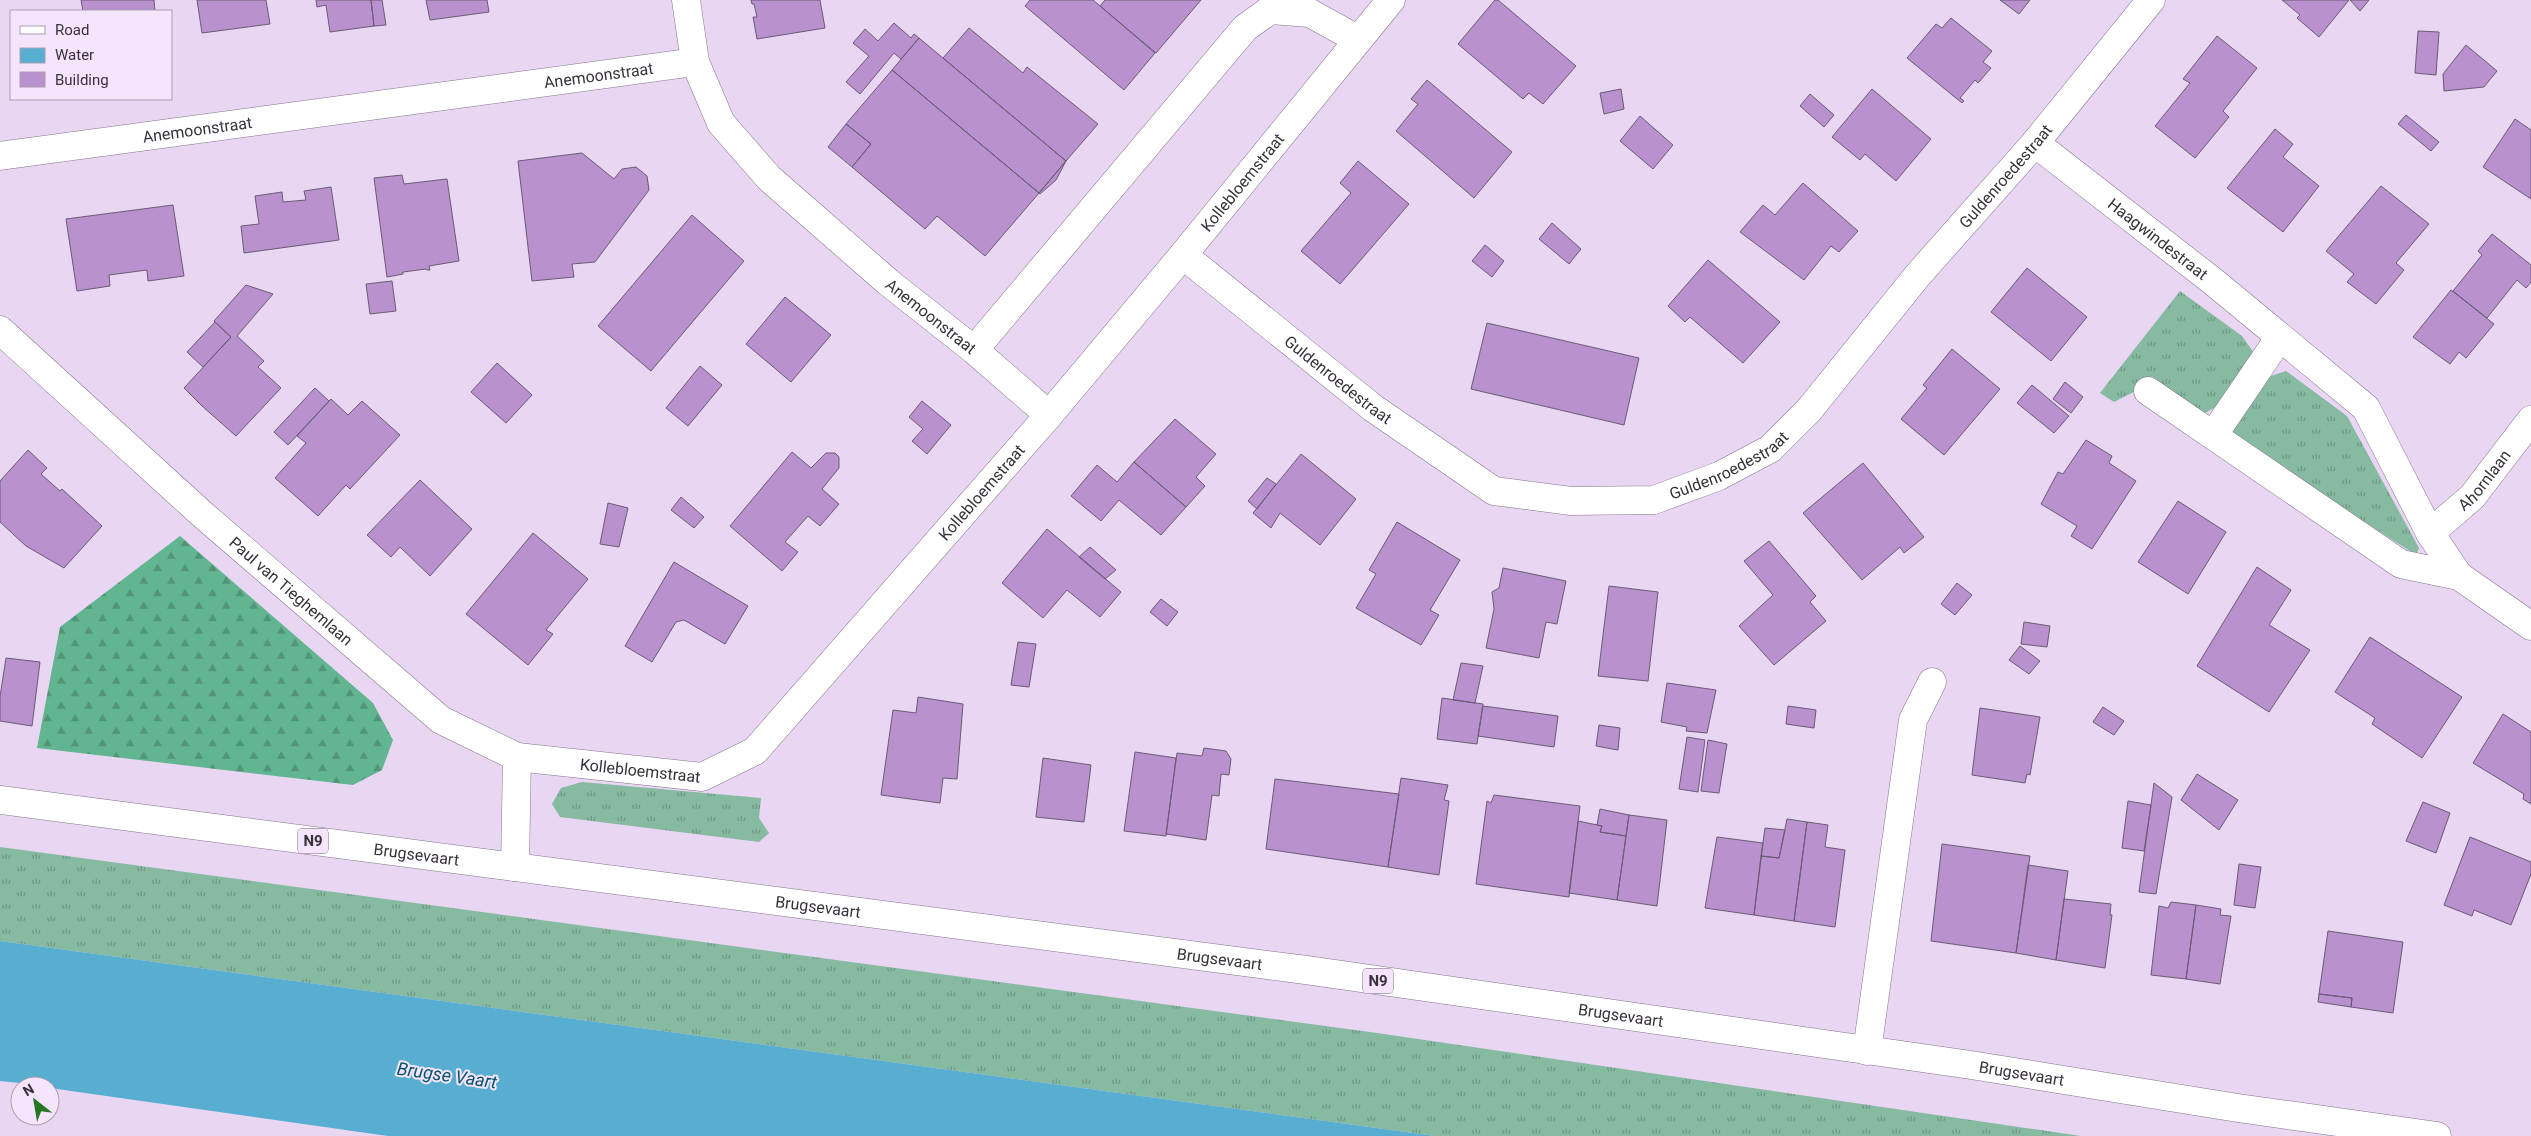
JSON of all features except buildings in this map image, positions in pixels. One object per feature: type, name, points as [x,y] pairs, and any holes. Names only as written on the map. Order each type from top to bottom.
[{"type":"street","points":[[686,0],[695,62]]},
{"type":"street","name":"Kollebloemstraat","points":[[517,757],[702,777],[755,751],[1049,414],[1184,255],[1357,39],[1391,0]]},
{"type":"street","name":"Guldenroedestraat","points":[[1184,255],[1373,408],[1494,491],[1570,501],[1654,500],[1719,476],[1770,449],[1809,410],[1918,275],[2035,143],[2152,0]]},
{"type":"street","points":[[974,350],[1245,28],[1270,10],[1310,13],[1357,39]]},
{"type":"street","name":"Anemoonstraat","points":[[0,156],[695,62],[721,123],[769,178],[888,282],[974,350],[1049,414]]},
{"type":"street","name":"Haagwindestraat","points":[[2035,143],[2215,283],[2366,408],[2430,533],[2459,576],[2531,626]]},
{"type":"street","name":"Paul van Tieghemlaan","points":[[0,330],[202,514],[441,720],[517,757]]},
{"type":"street","points":[[2214,434],[2280,337]]},
{"type":"street","name":"Haagwindestraat","points":[[2148,391],[2214,434],[2401,564],[2459,576]]},
{"type":"street","name":"Ahornlaan","points":[[2430,533],[2472,496],[2531,420]]},
{"type":"street","points":[[1867,1051],[1913,720],[1932,682]]},
{"type":"street","points":[[515,867],[517,757]]},
{"type":"street","name":"Brugsevaart","points":[[0,800],[1296,969],[1971,1065],[2238,1108],[2437,1136]]},
{"type":"green space","points":[[2180,291],[2242,336],[2256,356],[2225,402],[2205,413],[2155,381],[2114,402],[2100,393]]},
{"type":"green space","points":[[2286,371],[2347,416],[2419,548],[2416,555],[2247,446],[2231,432],[2268,377]]},
{"type":"green space","points":[[180,536],[373,703],[393,740],[382,770],[353,785],[37,748],[60,627]]},
{"type":"green space","points":[[582,782],[761,798],[759,818],[769,833],[759,842],[560,817],[552,804],[561,788]]},
{"type":"green space","points":[[0,847],[1370,1032],[2081,1136],[1435,1136],[0,941]]},
{"type":"water","name":"Brugse Vaart","points":[[0,941],[1435,1136],[388,1136],[60,1089],[60,1076],[10,1076],[10,1082],[0,1081]]}]
